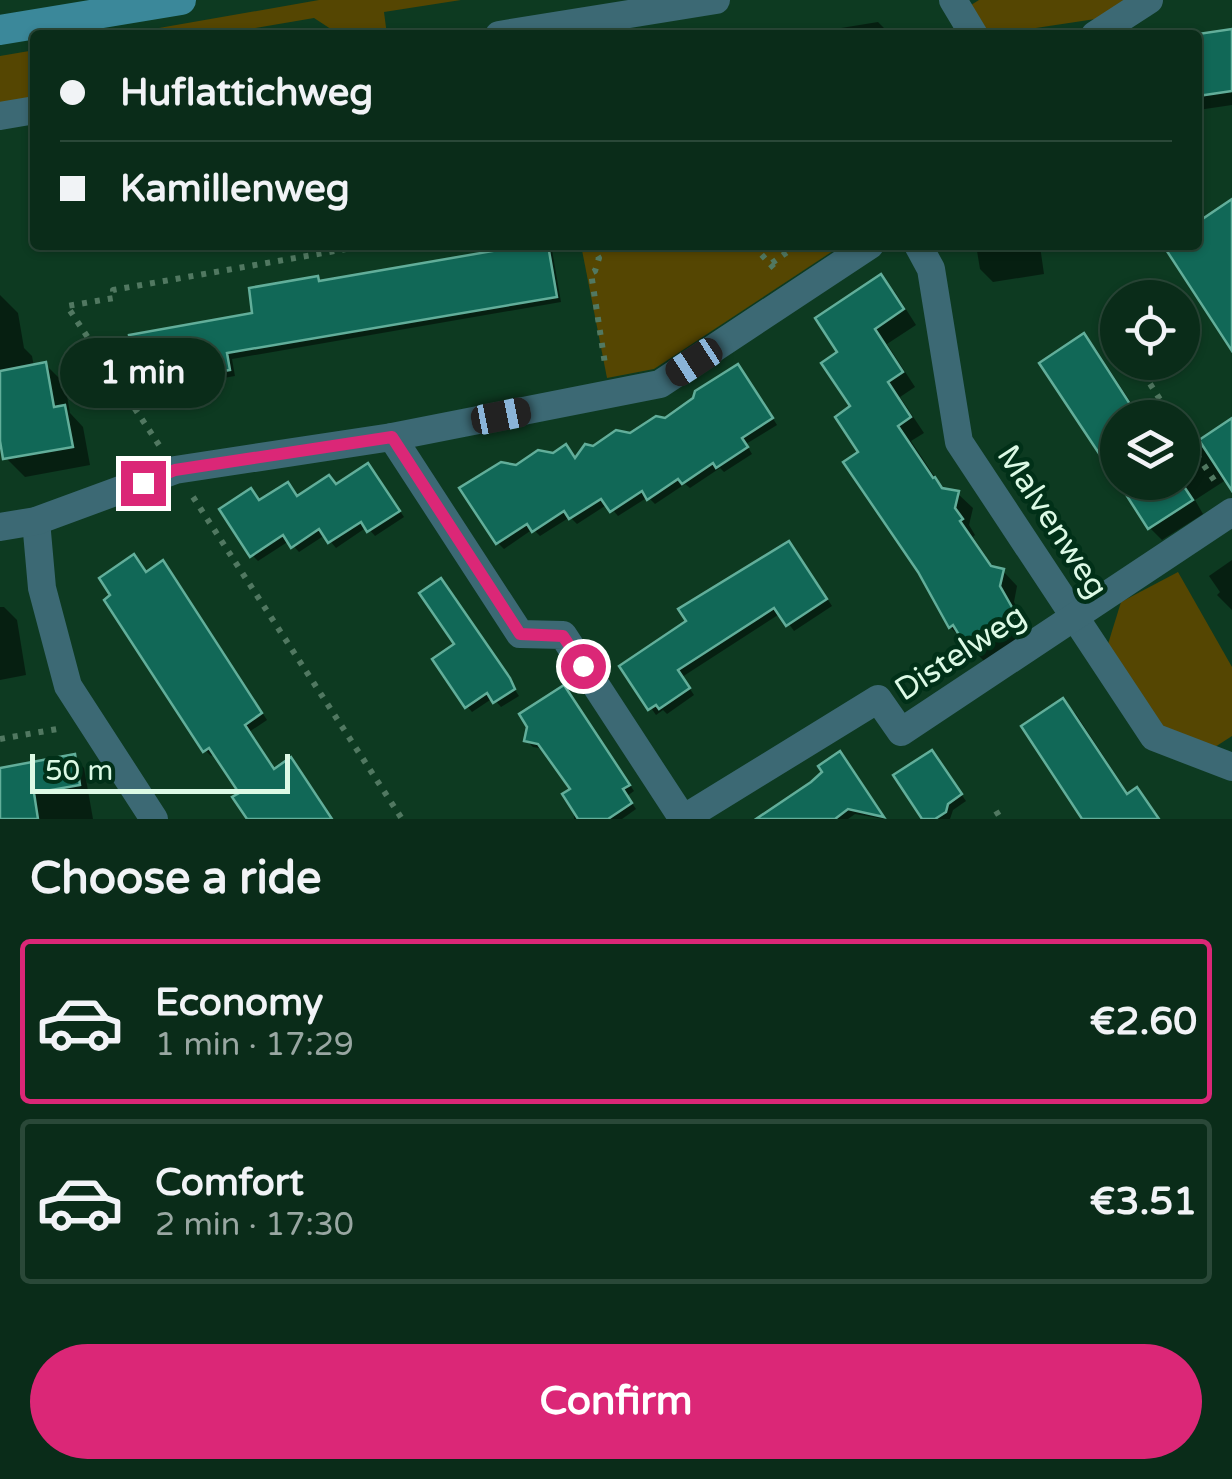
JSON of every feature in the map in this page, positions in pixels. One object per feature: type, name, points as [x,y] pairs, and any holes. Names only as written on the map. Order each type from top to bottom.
[{"type":"main road","points":[[0,30],[181,0]]},
{"type":"street","points":[[530,30],[716,0]]},
{"type":"street","points":[[953,0],[971,30]]},
{"type":"street","points":[[1103,30],[1149,0]]},
{"type":"street","points":[[0,116],[30,111]]},
{"type":"street","points":[[0,527],[36,521],[175,470],[392,437],[660,384],[862,250]]},
{"type":"street","name":"Malvenweg","points":[[921,250],[931,269],[958,442],[1154,737],[1232,767]]},
{"type":"street","points":[[392,437],[520,634],[563,636],[683,819]]},
{"type":"street","name":"Distelweg","points":[[683,819],[878,699],[901,732],[1075,618],[1227,503]]},
{"type":"street","points":[[36,521],[42,588],[68,686],[154,819]]},
{"type":"path","points":[[341,250],[113,290],[114,298],[68,306],[402,819]]},
{"type":"path","points":[[594,250],[599,258],[590,273],[610,395]]},
{"type":"path","points":[[756,250],[772,263],[790,250]]},
{"type":"path","points":[[1200,461],[1227,503]]},
{"type":"path","points":[[0,739],[90,723]]},
{"type":"path","points":[[996,811],[1001,819]]},
{"type":"shaded area","points":[[319,0],[461,0],[384,12],[386,30],[332,30],[314,18],[243,30],[148,30]]},
{"type":"shaded area","points":[[979,0],[1128,0],[1102,18],[1022,30],[986,30],[971,5]]},
{"type":"shaded area","points":[[30,51],[30,103],[0,107],[0,56]]},
{"type":"shaded area","points":[[582,250],[834,250],[654,369],[607,378]]},
{"type":"shaded area","points":[[1178,572],[1232,667],[1232,736],[1215,747],[1161,727],[1108,644],[1121,602]]},
{"type":"building","points":[[1232,29],[1232,91],[1202,95],[1202,33]]},
{"type":"building","points":[[1232,199],[1232,351],[1200,302],[1200,280],[1186,280],[1166,250],[1202,250],[1202,219]]},
{"type":"building","points":[[498,250],[549,250],[557,297],[227,353],[230,370],[137,386],[129,335],[252,313],[249,288],[318,276],[319,281]]},
{"type":"building","points":[[881,274],[904,309],[875,329],[903,372],[888,382],[911,417],[898,426],[942,488],[959,491],[955,508],[963,519],[960,521],[991,566],[1004,569],[1000,586],[1017,616],[967,648],[953,625],[949,628],[918,572],[843,462],[858,452],[835,417],[850,406],[821,363],[837,352],[815,318]]},
{"type":"building","points":[[1084,333],[1100,358],[1100,380],[1114,380],[1127,400],[1100,400],[1100,455],[1039,363]]},
{"type":"building","points":[[46,362],[54,407],[65,405],[73,447],[3,459],[0,371]]},
{"type":"building","points":[[738,364],[773,418],[742,438],[748,447],[716,468],[713,463],[682,484],[678,479],[647,500],[642,491],[610,512],[601,499],[569,519],[564,511],[532,532],[527,524],[496,544],[459,488],[501,462],[516,465],[538,450],[553,453],[566,444],[575,458],[585,444],[593,446],[616,430],[630,433],[656,416],[665,418],[693,398],[695,391]]},
{"type":"building","points":[[1232,418],[1232,491],[1200,442]]},
{"type":"building","points":[[368,463],[400,511],[367,532],[361,522],[328,543],[319,529],[291,548],[283,535],[250,557],[219,509],[251,488],[259,500],[288,482],[297,496],[329,475],[336,484]]},
{"type":"building","points":[[1129,500],[1193,500],[1148,529]]},
{"type":"building","points":[[789,541],[827,599],[786,626],[774,608],[678,670],[690,688],[659,709],[656,705],[648,710],[619,666],[686,621],[678,609]]},
{"type":"building","points":[[134,554],[146,572],[163,560],[262,713],[245,725],[274,769],[291,757],[332,819],[247,819],[232,797],[239,793],[209,748],[203,752],[104,600],[110,595],[99,578]]},
{"type":"building","points":[[441,578],[515,689],[493,703],[487,693],[465,708],[432,659],[454,644],[419,593]]},
{"type":"building","points":[[564,685],[630,785],[623,789],[632,803],[608,819],[578,819],[562,794],[570,789],[538,744],[524,741],[527,727],[519,714]]},
{"type":"building","points":[[1063,698],[1127,794],[1137,787],[1159,819],[1082,819],[1021,726]]},
{"type":"building","points":[[932,750],[962,794],[935,819],[922,819],[893,775]]},
{"type":"building","points":[[840,751],[884,817],[848,809],[835,819],[756,819],[811,782],[822,772],[818,766]]},
{"type":"building","points":[[75,754],[80,785],[34,793],[38,819],[0,819],[0,768]]},
{"type":"route","points":[[143,483],[175,470],[392,437],[520,634],[563,636],[583,666]]}]
